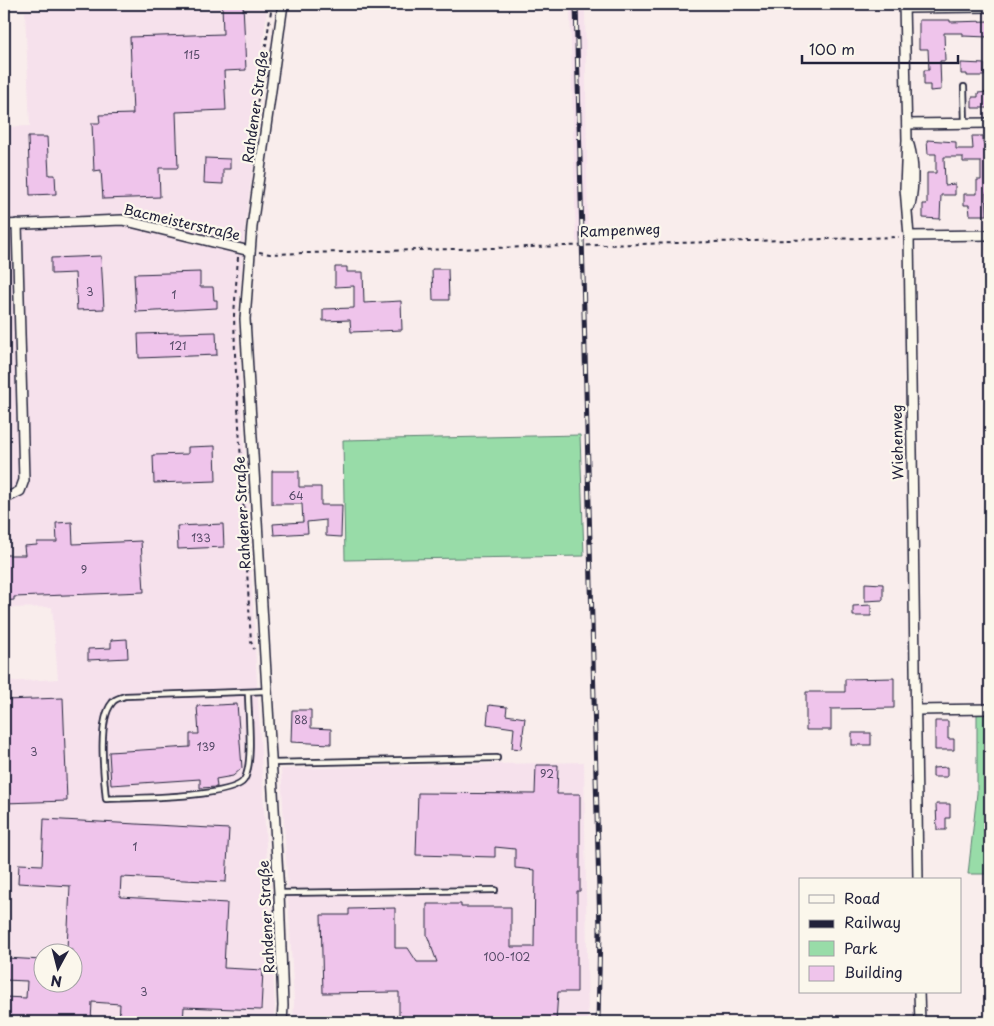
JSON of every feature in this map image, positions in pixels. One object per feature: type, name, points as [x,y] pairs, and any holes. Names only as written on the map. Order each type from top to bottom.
[{"type":"street","name":"Rahdener Straße","points":[[282,1022],[279,893],[245,318],[250,251],[283,4]]},
{"type":"street","points":[[990,7],[904,6],[907,124],[990,123]]},
{"type":"street","name":"Wiehenweg","points":[[907,124],[907,140],[913,161],[914,188],[908,214],[918,878]]},
{"type":"street","name":"Bacmeisterstraße","points":[[4,225],[122,220],[250,251]]},
{"type":"street","points":[[4,497],[20,491],[24,480],[17,224]]},
{"type":"street","points":[[909,236],[990,235]]},
{"type":"street","points":[[916,710],[990,709]]},
{"type":"street","points":[[919,994],[920,1022]]},
{"type":"lane","points":[[964,87],[965,123]]},
{"type":"lane","points":[[248,692],[249,744],[247,774],[243,782],[236,787],[215,793],[106,799],[103,764],[104,734],[106,715],[110,704],[116,698],[125,696],[266,691]]},
{"type":"lane","points":[[270,763],[497,758]]},
{"type":"lane","points":[[279,893],[495,890]]},
{"type":"path","name":"Rampenweg","points":[[250,251],[270,254],[909,236]]},
{"type":"path","points":[[239,249],[234,315],[235,354],[251,642],[255,650]]},
{"type":"shaded area","points":[[96,4],[268,4],[254,109],[259,123],[246,219],[237,319],[275,1008],[273,1022],[4,1022],[4,682],[58,679],[52,607],[4,608],[4,127],[30,126],[25,11],[96,8]]},
{"type":"shaded area","points":[[570,4],[585,4],[588,242],[576,242]]},
{"type":"shaded area","points":[[584,762],[588,1022],[293,1022],[294,1002],[281,769]]},
{"type":"green space","points":[[580,435],[584,556],[345,560],[343,440]]},
{"type":"green space","points":[[990,712],[990,874],[968,874],[977,793],[977,713]]},
{"type":"building","points":[[222,4],[243,4],[246,70],[224,71],[226,110],[176,112],[178,168],[159,168],[160,197],[103,199],[101,170],[94,171],[92,123],[100,123],[99,115],[133,114],[130,37],[223,34]]},
{"type":"building","points":[[919,20],[950,20],[950,22],[989,21],[990,34],[988,37],[963,36],[963,33],[944,33],[945,61],[940,61],[941,90],[930,91],[930,85],[924,85],[924,70],[929,70],[928,49],[919,49]]},
{"type":"building","points":[[961,63],[984,64],[984,76],[961,74]]},
{"type":"building","points":[[990,92],[990,108],[972,108],[972,97],[978,97],[978,93]]},
{"type":"building","points":[[972,136],[983,136],[983,143],[990,143],[990,183],[989,192],[986,193],[987,215],[970,215],[969,205],[964,205],[964,194],[977,194],[977,180],[981,180],[981,162],[963,162],[963,157],[944,157],[945,185],[955,184],[955,195],[941,195],[940,219],[923,218],[923,204],[927,204],[927,173],[936,173],[936,154],[928,154],[927,140],[956,142],[956,149],[973,149]]},
{"type":"building","points":[[28,137],[47,137],[49,175],[55,175],[56,194],[30,195]]},
{"type":"building","points":[[205,158],[230,159],[230,169],[223,169],[223,184],[204,183]]},
{"type":"building","points":[[101,256],[104,309],[77,310],[75,273],[51,274],[51,258]]},
{"type":"building","points":[[335,267],[347,267],[347,272],[363,272],[364,303],[401,301],[402,330],[351,332],[350,320],[323,321],[323,309],[354,308],[354,286],[335,287]]},
{"type":"building","points":[[432,269],[448,269],[449,300],[433,300]]},
{"type":"building","points":[[200,272],[200,287],[213,287],[217,308],[136,312],[134,274]]},
{"type":"building","points":[[216,332],[217,355],[139,358],[138,334]]},
{"type":"building","points":[[215,446],[216,481],[154,483],[153,455],[188,454],[188,447]]},
{"type":"building","points":[[272,471],[299,471],[299,487],[321,487],[321,505],[342,505],[341,537],[326,536],[326,520],[307,522],[308,533],[274,535],[273,524],[303,522],[302,504],[272,504]]},
{"type":"building","points":[[72,522],[73,544],[141,541],[144,592],[14,597],[14,600],[4,601],[4,555],[25,555],[24,546],[37,545],[37,542],[57,542],[56,523]]},
{"type":"building","points":[[223,524],[224,547],[178,549],[177,526]]},
{"type":"building","points":[[865,583],[883,584],[883,600],[865,601]]},
{"type":"building","points":[[871,605],[871,616],[853,616],[853,606]]},
{"type":"building","points":[[127,639],[128,658],[88,660],[88,649],[111,648],[111,640]]},
{"type":"building","points":[[894,678],[894,708],[831,709],[831,730],[806,730],[806,692],[845,692],[845,679]]},
{"type":"building","points":[[63,698],[67,801],[4,803],[4,700]]},
{"type":"building","points":[[237,704],[242,768],[233,776],[216,779],[217,787],[200,788],[200,779],[111,785],[109,752],[190,747],[190,734],[199,734],[197,706]]},
{"type":"building","points":[[489,705],[507,707],[506,715],[525,718],[521,749],[512,748],[514,728],[487,724]]},
{"type":"building","points":[[292,710],[311,710],[311,728],[331,729],[331,744],[291,742]]},
{"type":"building","points":[[935,721],[948,721],[948,739],[954,739],[954,750],[935,750]]},
{"type":"building","points":[[852,733],[871,733],[871,745],[852,745]]},
{"type":"building","points":[[536,765],[558,765],[557,794],[580,794],[580,891],[577,891],[577,992],[558,992],[556,1022],[399,1022],[399,992],[323,993],[321,915],[349,915],[349,909],[395,908],[395,948],[408,948],[417,962],[437,962],[427,935],[427,904],[461,904],[461,907],[511,907],[511,947],[534,947],[535,870],[515,868],[515,849],[495,847],[495,857],[416,855],[418,793],[535,794]]},
{"type":"building","points":[[947,767],[947,777],[933,777],[933,768]]},
{"type":"building","points":[[936,804],[950,804],[950,818],[946,818],[946,830],[937,830]]},
{"type":"building","points":[[44,819],[229,829],[226,882],[121,877],[120,897],[227,903],[224,968],[263,970],[261,1010],[184,1007],[183,1022],[119,1022],[120,1004],[92,1002],[91,1022],[4,1022],[4,997],[26,998],[27,981],[4,980],[6,958],[32,959],[32,994],[82,994],[82,944],[67,944],[70,886],[18,883],[19,864],[42,865]]},
{"type":"railway","points":[[576,4],[600,930],[598,1022]]}]
